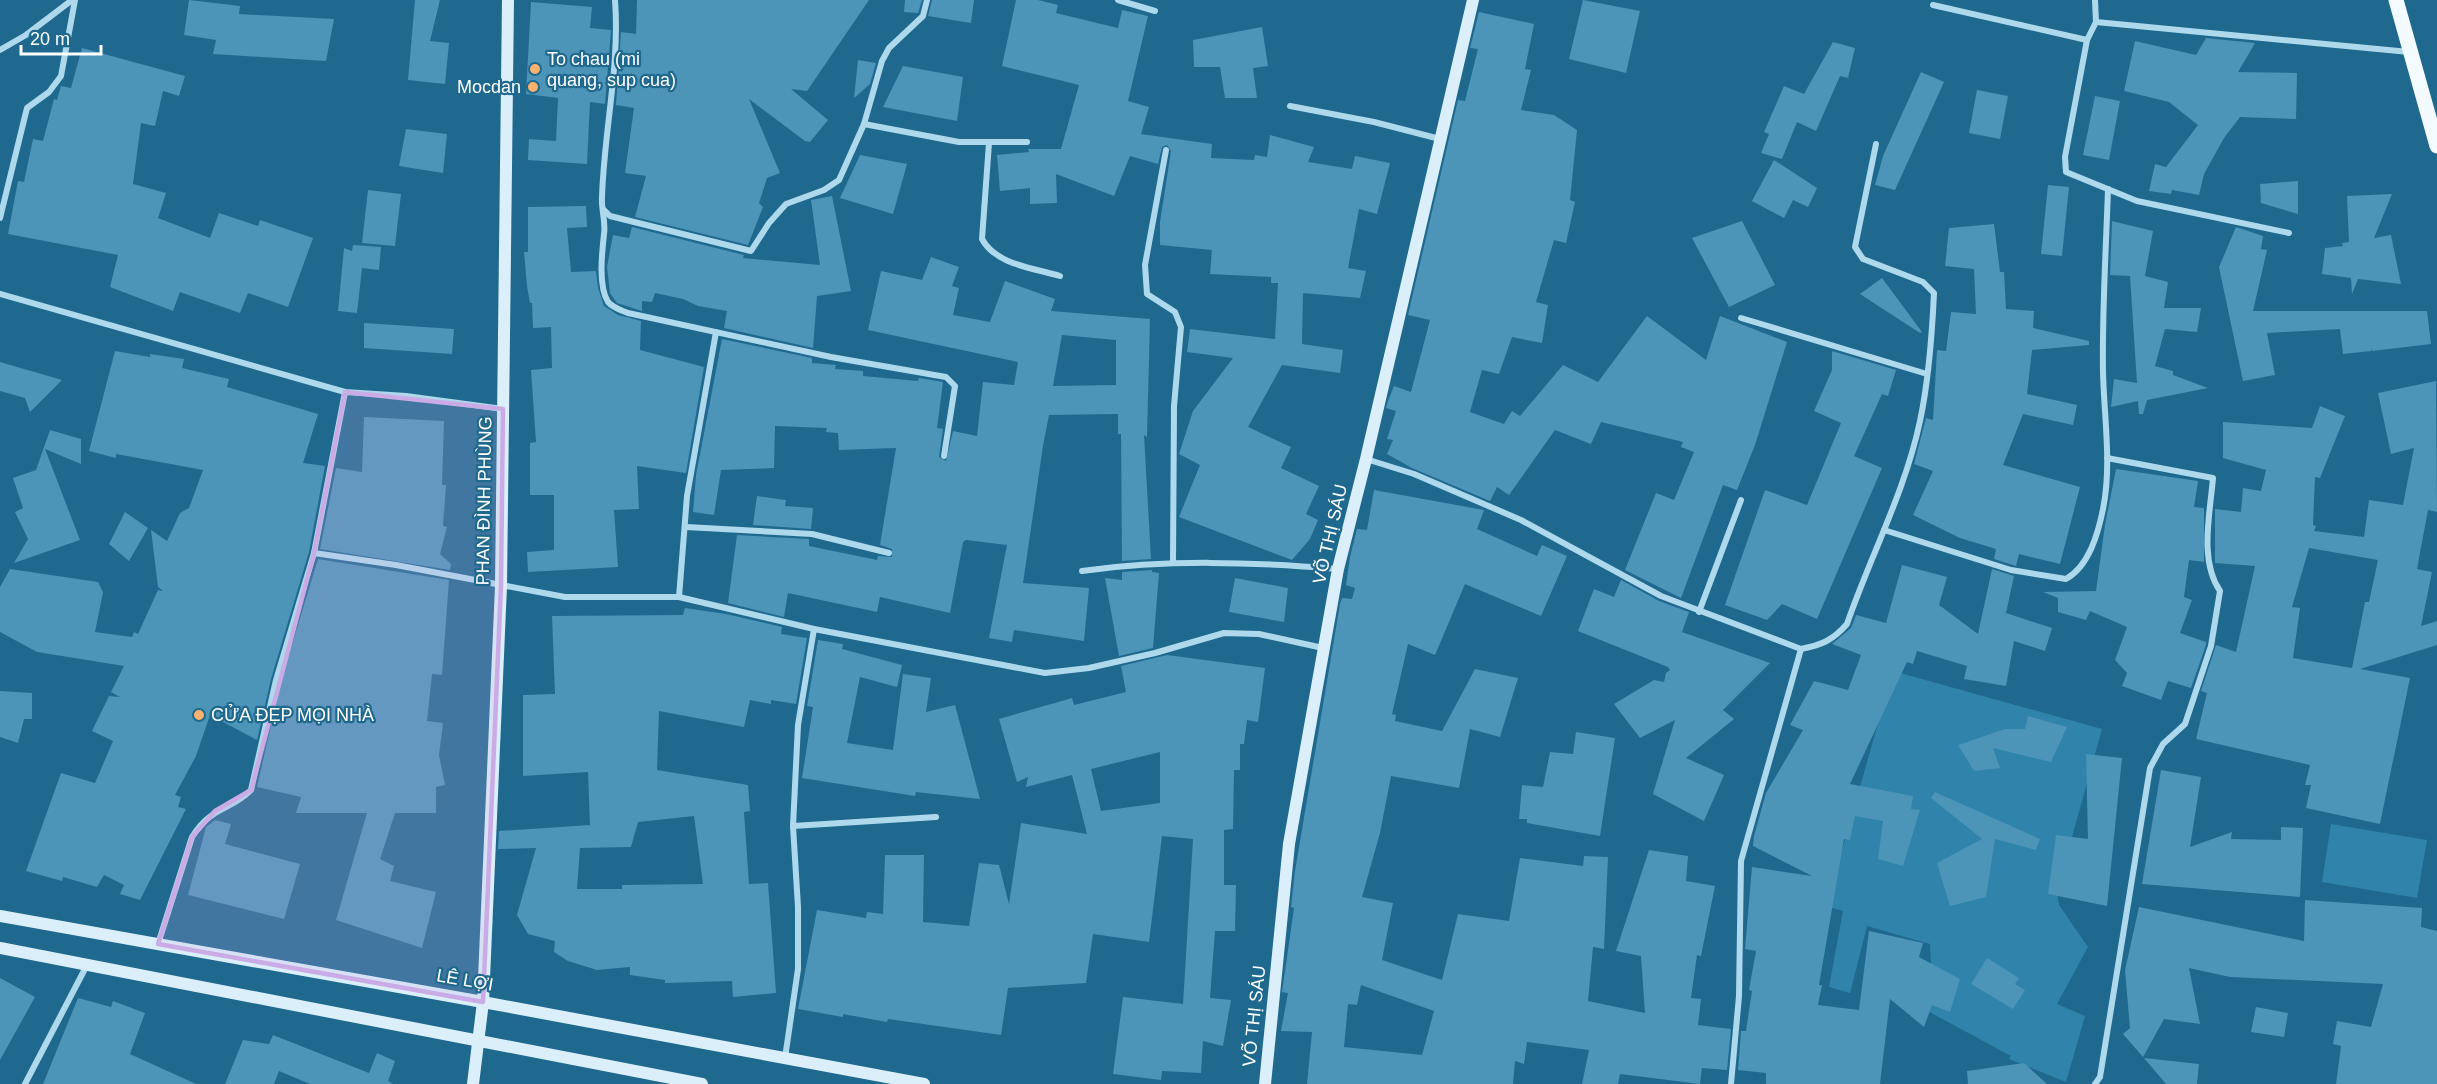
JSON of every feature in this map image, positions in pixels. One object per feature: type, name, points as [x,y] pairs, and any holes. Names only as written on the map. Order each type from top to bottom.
[{"type":"main road","points":[[2396,0],[2437,146]]},
{"type":"street","points":[[0,50],[74,0]]},
{"type":"street","points":[[0,218],[27,108],[50,92],[61,76],[74,0]]},
{"type":"street","name":"PHAN ĐÌNH PHÙNG","points":[[478,1040],[483,1002],[501,586],[508,0]]},
{"type":"street","points":[[615,0],[617,35],[601,200],[605,233],[601,247],[602,271],[607,301],[616,309],[628,313],[831,357],[946,377],[953,381],[955,386],[944,456]]},
{"type":"street","points":[[603,209],[610,216],[751,251],[769,223],[786,204],[824,190],[839,180],[864,124],[882,61],[889,48],[923,16],[927,0]]},
{"type":"street","points":[[1118,0],[1155,11]]},
{"type":"street","name":"VÕ THỊ SÁU","points":[[1265,1084],[1288,844],[1338,569],[1366,459],[1473,0]]},
{"type":"street","points":[[2095,0],[2096,22],[2087,40],[2065,157],[2066,172],[2137,201],[2289,233]]},
{"type":"street","points":[[1933,5],[2087,40]]},
{"type":"street","points":[[2096,22],[2410,52]]},
{"type":"street","points":[[1290,106],[1374,122],[1440,139]]},
{"type":"street","points":[[864,124],[948,141],[1027,142]]},
{"type":"street","points":[[989,143],[982,238],[988,249],[997,257],[1060,276]]},
{"type":"street","points":[[1366,459],[1414,474],[1521,520],[1661,596],[1700,612],[1802,649],[1821,645],[1835,637],[1846,624],[1884,530],[1920,421],[1927,374],[1934,293],[1923,282],[1863,259],[1855,247],[1876,144]]},
{"type":"street","points":[[1166,150],[1145,266],[1147,294],[1175,312],[1181,327],[1174,406],[1173,561]]},
{"type":"street","points":[[1884,530],[2011,570],[2066,579],[2077,573],[2087,558],[2103,508],[2107,458],[2103,370],[2108,189]]},
{"type":"street","points":[[0,294],[345,392],[503,409]]},
{"type":"street","points":[[1741,318],[1927,374]]},
{"type":"street","points":[[679,597],[687,496],[716,332]]},
{"type":"street","points":[[158,944],[192,837],[202,822],[215,811],[244,797],[250,790],[276,680],[314,553],[345,392]]},
{"type":"street","points":[[2095,1084],[2100,1077],[2150,768],[2163,744],[2185,724],[2211,646],[2220,591],[2210,576],[2213,478],[2107,458]]},
{"type":"street","points":[[1700,612],[1740,500]]},
{"type":"street","points":[[686,527],[812,534],[889,553]]},
{"type":"street","points":[[314,553],[396,565],[565,597],[679,597],[814,629],[1045,673],[1089,668],[1144,656],[1224,633],[1259,634],[1324,648]]},
{"type":"street","points":[[1082,571],[1173,561],[1255,562],[1338,569]]},
{"type":"street","points":[[785,1058],[798,969],[798,907],[793,826],[798,725],[814,629]]},
{"type":"street","points":[[1731,1084],[1739,996],[1742,861],[1802,649]]},
{"type":"street","points":[[793,826],[936,817]]},
{"type":"street","name":"LÊ LỢI","points":[[0,916],[924,1084]]},
{"type":"street","points":[[0,948],[88,963],[702,1084]]},
{"type":"street","points":[[25,1084],[88,963]]},
{"type":"street","points":[[473,1084],[478,1040]]},
{"type":"highlighted area","points":[[345,392],[503,409],[501,586],[483,1002],[158,944],[192,837],[215,811],[251,790],[314,553]]},
{"type":"shaded area","points":[[1893,671],[2102,729],[2057,891],[2059,905],[2088,947],[2057,1004],[2085,1016],[2066,1082],[2009,1059],[2011,1056],[1922,1008],[1931,964],[1930,944],[1867,926],[1850,993],[1829,987],[1843,911],[1826,906]]},
{"type":"shaded area","points":[[2331,824],[2427,840],[2417,898],[2322,882]]},
{"type":"building","points":[[189,0],[240,6],[239,14],[334,19],[326,61],[213,54],[216,40],[184,35]]},
{"type":"building","points":[[415,0],[440,0],[430,41],[449,43],[445,84],[408,80]]},
{"type":"building","points":[[637,0],[869,0],[807,91],[791,89],[828,120],[810,142],[805,141],[749,99],[780,173],[767,178],[759,203],[763,207],[748,245],[635,217],[646,176],[625,173],[634,108],[616,105],[621,32],[636,34]]},
{"type":"building","points":[[905,0],[922,0],[918,13],[904,12]]},
{"type":"building","points":[[932,0],[974,0],[971,23],[928,16]]},
{"type":"building","points":[[1016,0],[1038,0],[1058,5],[1056,13],[1118,28],[1122,10],[1148,16],[1128,101],[1149,107],[1141,134],[1212,144],[1211,158],[1254,160],[1255,155],[1267,157],[1270,135],[1314,147],[1308,162],[1352,169],[1355,156],[1390,163],[1377,214],[1359,209],[1348,268],[1366,271],[1360,298],[1303,293],[1302,344],[1343,350],[1340,373],[1282,365],[1248,427],[1291,447],[1281,468],[1319,486],[1306,514],[1318,520],[1310,539],[1292,560],[1179,517],[1200,465],[1179,454],[1193,411],[1233,358],[1187,352],[1190,329],[1275,339],[1278,283],[1271,283],[1271,277],[1210,274],[1212,250],[1160,245],[1160,222],[1171,151],[1167,145],[1162,147],[1158,164],[1130,156],[1114,196],[1056,174],[1057,203],[1030,204],[1030,188],[1000,191],[997,155],[1029,152],[1028,149],[1061,149],[1079,85],[1002,66]]},
{"type":"building","points":[[1583,0],[1640,11],[1626,73],[1569,59]]},
{"type":"building","points":[[531,2],[592,7],[590,28],[611,30],[605,104],[590,102],[587,164],[528,160],[529,139],[556,141],[558,98],[526,94]]},
{"type":"building","points":[[1479,12],[1534,24],[1525,69],[1531,70],[1521,110],[1554,115],[1577,130],[1570,200],[1575,202],[1566,243],[1554,240],[1536,302],[1548,305],[1542,343],[1512,337],[1499,374],[1482,370],[1470,412],[1504,424],[1512,411],[1520,416],[1563,365],[1598,382],[1647,316],[1706,360],[1720,316],[1787,342],[1755,445],[1737,490],[1723,485],[1681,598],[1625,570],[1656,493],[1674,500],[1694,452],[1681,447],[1683,442],[1601,422],[1591,444],[1555,430],[1509,495],[1497,487],[1490,501],[1412,468],[1387,454],[1393,440],[1387,439],[1396,411],[1386,408],[1388,401],[1394,386],[1411,392],[1430,320],[1408,315],[1458,100],[1465,101],[1478,49],[1470,48]]},
{"type":"building","points":[[1262,27],[1268,66],[1253,68],[1257,98],[1225,98],[1220,67],[1194,67],[1193,40]]},
{"type":"building","points":[[2206,38],[2255,43],[2238,72],[2297,73],[2296,119],[2240,117],[2224,138],[2204,174],[2199,195],[2172,190],[2171,194],[2149,191],[2155,164],[2166,167],[2198,125],[2169,102],[2124,91],[2135,41],[2196,55]]},
{"type":"building","points":[[1833,42],[1855,48],[1848,78],[1840,76],[1816,131],[1797,122],[1782,159],[1761,153],[1769,134],[1764,132],[1784,86],[1804,94]]},
{"type":"building","points":[[82,48],[185,76],[179,96],[163,91],[155,126],[141,123],[133,184],[166,193],[158,218],[210,238],[219,213],[258,226],[260,220],[313,238],[288,307],[248,293],[240,313],[180,292],[173,311],[110,287],[118,255],[8,234],[18,181],[24,182],[33,139],[43,141],[54,99],[57,100],[61,86],[71,88]]},
{"type":"building","points":[[858,60],[876,63],[870,84],[854,98]]},
{"type":"building","points":[[903,66],[963,77],[957,121],[883,107]]},
{"type":"building","points":[[1921,72],[1944,82],[1895,190],[1875,185],[1883,156]]},
{"type":"building","points":[[1977,90],[2008,96],[2000,139],[1969,133]]},
{"type":"building","points":[[2095,96],[2120,101],[2109,160],[2083,155]]},
{"type":"building","points":[[406,129],[447,134],[443,173],[399,166]]},
{"type":"building","points":[[860,155],[907,164],[893,214],[840,198]]},
{"type":"building","points":[[1774,160],[1817,188],[1808,207],[1793,200],[1784,218],[1752,201]]},
{"type":"building","points":[[2298,181],[2298,214],[2261,203],[2260,184]]},
{"type":"building","points":[[2048,185],[2069,187],[2062,256],[2041,254]]},
{"type":"building","points":[[368,190],[401,194],[395,246],[362,243]]},
{"type":"building","points":[[2392,194],[2374,238],[2391,235],[2401,284],[2358,279],[2352,294],[2351,278],[2322,274],[2325,248],[2343,246],[2342,243],[2349,242],[2347,196]]},
{"type":"building","points":[[832,196],[851,291],[817,296],[813,348],[724,328],[727,311],[698,306],[683,299],[655,293],[652,302],[642,301],[642,311],[617,303],[610,293],[607,267],[613,235],[629,238],[632,227],[744,255],[743,258],[820,265],[811,200]]},
{"type":"building","points":[[586,206],[587,227],[567,228],[571,272],[596,271],[598,288],[604,306],[618,315],[641,321],[640,350],[704,367],[686,473],[637,466],[639,509],[614,510],[618,567],[528,572],[527,552],[554,550],[554,495],[530,495],[530,443],[536,442],[531,370],[552,368],[551,327],[533,328],[532,303],[530,303],[527,286],[524,252],[528,252],[528,207]]},
{"type":"building","points":[[1742,221],[1775,285],[1729,307],[1692,238]]},
{"type":"building","points":[[2112,221],[2153,231],[2145,276],[2168,282],[2164,308],[2201,308],[2197,332],[2165,329],[2155,366],[2173,371],[2173,375],[2208,388],[2147,400],[2143,414],[2139,414],[2138,401],[2111,407],[2114,379],[2137,383],[2130,276],[2110,275]]},
{"type":"building","points":[[1994,224],[2000,272],[2004,272],[2006,309],[2034,311],[2033,328],[2089,341],[2089,345],[2032,350],[2027,394],[2077,405],[2073,425],[2023,414],[2003,465],[2080,487],[2060,564],[2019,554],[2016,566],[1994,559],[1996,549],[1960,538],[1913,515],[1933,471],[1914,464],[1926,418],[1933,420],[1937,350],[1946,351],[1951,312],[1976,314],[1974,269],[1945,266],[1949,228]]},
{"type":"building","points":[[2236,227],[2263,236],[2261,249],[2267,250],[2253,311],[2427,311],[2431,344],[2372,351],[2372,348],[2371,351],[2343,354],[2340,329],[2267,333],[2275,375],[2243,381],[2219,267]]},
{"type":"building","points":[[353,245],[381,247],[379,270],[362,268],[357,313],[338,311],[344,248],[352,251]]},
{"type":"building","points":[[931,257],[959,267],[952,286],[959,288],[953,315],[990,322],[1005,281],[1055,299],[1051,311],[1150,319],[1147,437],[1144,435],[1151,559],[1122,561],[1121,434],[1118,434],[1118,414],[1049,415],[1023,583],[1089,588],[1084,641],[1014,630],[1012,642],[989,638],[1007,545],[966,540],[963,542],[950,613],[880,597],[877,612],[788,593],[784,617],[728,603],[737,535],[809,539],[809,546],[877,560],[878,556],[892,557],[892,549],[880,545],[896,448],[839,450],[838,433],[826,432],[827,428],[775,426],[774,468],[721,470],[714,515],[693,512],[696,475],[722,339],[812,358],[812,363],[836,365],[835,369],[863,371],[863,376],[918,381],[919,378],[943,382],[937,428],[943,429],[939,457],[946,461],[953,431],[977,436],[983,382],[1014,385],[1018,362],[868,330],[881,271],[922,280]],"holes":[[[1062,335],[1116,340],[1116,385],[1053,386]]]},
{"type":"building","points":[[1882,278],[1922,332],[1920,333],[1860,294]]},
{"type":"building","points":[[364,323],[454,329],[452,354],[364,348]]},
{"type":"building","points":[[115,351],[150,357],[150,354],[184,359],[182,368],[229,379],[227,387],[318,414],[303,463],[325,466],[309,552],[271,679],[257,740],[210,715],[196,756],[175,795],[181,797],[178,807],[186,809],[140,900],[120,894],[124,885],[104,875],[97,887],[63,877],[62,881],[26,871],[61,773],[95,783],[113,741],[92,731],[109,696],[120,697],[111,692],[124,666],[37,652],[0,632],[0,587],[10,569],[98,582],[103,592],[95,632],[132,637],[134,632],[138,634],[158,590],[163,591],[158,587],[151,530],[167,541],[180,513],[189,508],[203,470],[116,454],[116,458],[89,451]]},
{"type":"building","points":[[1832,351],[1896,370],[1888,396],[1882,394],[1854,456],[1882,468],[1817,619],[1782,604],[1767,620],[1725,605],[1765,490],[1807,505],[1841,423],[1814,411],[1832,370]]},
{"type":"building","points":[[0,362],[62,380],[30,412],[25,398],[0,391]]},
{"type":"building","points":[[2436,381],[2437,512],[2428,510],[2417,569],[2432,572],[2421,626],[2437,621],[2437,645],[2360,669],[2410,678],[2380,824],[2306,808],[2311,785],[2305,785],[2310,765],[2196,739],[2207,693],[2201,691],[2216,645],[2236,652],[2255,566],[2215,563],[2215,509],[2241,512],[2243,488],[2261,491],[2266,470],[2223,458],[2223,422],[2312,428],[2320,406],[2345,416],[2320,478],[2315,477],[2313,525],[2316,526],[2314,531],[2364,537],[2369,500],[2403,505],[2414,448],[2391,454],[2378,393]],"holes":[[[2309,548],[2378,560],[2369,602],[2365,602],[2352,668],[2293,658],[2300,608],[2292,607]]]},
{"type":"building","points":[[364,417],[444,421],[442,485],[446,485],[443,526],[447,527],[440,554],[451,564],[450,570],[320,549],[336,468],[362,472]]},
{"type":"building","points":[[50,430],[81,439],[81,464],[45,449],[80,540],[14,563],[28,539],[15,512],[23,508],[13,478],[36,470]]},
{"type":"building","points":[[2116,469],[2198,481],[2194,507],[2204,508],[2204,562],[2189,560],[2184,597],[2192,600],[2180,633],[2206,642],[2206,645],[2191,688],[2168,681],[2161,700],[2122,686],[2127,673],[2115,660],[2127,627],[2090,611],[2086,620],[2058,612],[2058,598],[2043,592],[2096,591]]},
{"type":"building","points":[[1374,490],[1484,510],[1477,529],[1537,556],[1542,545],[1567,556],[1541,616],[1465,584],[1435,655],[1408,644],[1392,714],[1396,715],[1395,721],[1442,731],[1475,669],[1518,678],[1500,737],[1470,729],[1459,788],[1391,776],[1380,833],[1362,897],[1393,903],[1382,960],[1442,980],[1458,914],[1509,921],[1520,858],[1583,866],[1584,856],[1608,857],[1604,949],[1593,947],[1588,1001],[1645,1013],[1641,956],[1616,951],[1649,850],[1688,856],[1686,881],[1715,886],[1701,956],[1697,955],[1691,998],[1701,999],[1698,1025],[1731,1029],[1727,1070],[1702,1068],[1700,1084],[1620,1074],[1618,1084],[1582,1084],[1589,1050],[1527,1042],[1524,1064],[1515,1061],[1513,1084],[1307,1084],[1312,1032],[1281,1031],[1288,993],[1282,992],[1294,908],[1291,907],[1340,604],[1342,598],[1352,599],[1355,588],[1346,585],[1357,529],[1367,530]],"holes":[[[1361,985],[1434,1011],[1422,1055],[1344,1047],[1348,1004],[1357,1005]]]},
{"type":"building","points":[[757,496],[786,500],[785,506],[813,508],[811,529],[753,525]]},
{"type":"building","points":[[125,512],[148,528],[129,561],[109,544]]},
{"type":"building","points":[[318,559],[449,580],[442,675],[432,674],[427,721],[443,723],[439,755],[445,785],[436,787],[436,813],[395,813],[380,859],[394,866],[390,881],[436,892],[422,948],[336,920],[367,813],[296,813],[301,797],[257,787],[281,681]]},
{"type":"building","points":[[1902,565],[1947,577],[1939,605],[1978,634],[1992,569],[2014,576],[2006,613],[2052,628],[2045,651],[2014,641],[2006,686],[1964,679],[1967,666],[1917,651],[1913,664],[1907,662],[1850,784],[1913,796],[1911,809],[1920,810],[1903,866],[1878,859],[1883,821],[1855,816],[1850,840],[1844,839],[1819,985],[1822,985],[1818,1005],[1859,1010],[1869,931],[1923,943],[1919,957],[1960,979],[1950,1012],[1932,1005],[1924,1027],[1890,999],[1880,1084],[1766,1084],[1766,1073],[1738,1070],[1741,1031],[1746,1031],[1752,991],[1749,990],[1756,951],[1745,949],[1752,867],[1812,876],[1753,846],[1754,836],[1766,793],[1803,730],[1790,725],[1814,681],[1848,690],[1861,655],[1832,644],[1851,628],[1856,615],[1886,623]]},
{"type":"building","points":[[1152,570],[1152,572],[1159,573],[1153,648],[1119,656],[1105,578],[1122,580],[1122,572]]},
{"type":"building","points":[[1235,578],[1288,588],[1284,622],[1229,612]]},
{"type":"building","points":[[1621,580],[1659,601],[1689,612],[1682,632],[1770,663],[1723,710],[1734,719],[1686,758],[1724,775],[1704,821],[1653,794],[1675,720],[1640,738],[1614,704],[1654,680],[1664,682],[1666,673],[1670,670],[1668,667],[1578,631],[1594,589],[1614,597]]},
{"type":"building","points":[[685,608],[726,614],[782,627],[781,634],[807,638],[796,704],[771,700],[771,704],[750,700],[744,727],[659,711],[657,770],[748,785],[750,811],[744,812],[749,884],[768,883],[776,993],[733,997],[732,981],[665,983],[665,980],[630,975],[630,967],[597,970],[568,961],[554,952],[555,941],[528,934],[517,915],[536,848],[498,849],[499,831],[590,825],[588,772],[523,776],[523,695],[555,694],[552,616],[683,615]],"holes":[[[694,816],[703,884],[622,885],[622,889],[577,889],[580,848],[631,847],[638,822]]]},
{"type":"building","points":[[818,640],[843,644],[842,649],[902,665],[897,687],[860,677],[847,743],[893,750],[903,674],[931,678],[926,712],[955,705],[980,799],[916,792],[915,796],[802,778],[813,707],[807,706]]},
{"type":"building","points":[[1167,655],[1265,668],[1258,722],[1247,720],[1244,744],[1240,744],[1240,770],[1234,770],[1233,829],[1224,830],[1224,885],[1236,885],[1235,931],[1215,931],[1210,998],[1231,1000],[1223,1046],[1203,1041],[1201,1073],[1162,1071],[1161,1080],[1113,1074],[1123,997],[1183,1004],[1193,839],[1162,836],[1149,942],[1093,934],[1086,983],[1008,988],[1001,1035],[888,1019],[887,1022],[843,1014],[843,1017],[798,1009],[817,910],[866,918],[867,912],[883,914],[885,855],[924,855],[923,922],[969,926],[979,863],[999,865],[1009,904],[1021,823],[1087,834],[1072,775],[1026,787],[1028,777],[1017,782],[999,719],[1072,698],[1074,705],[1126,692],[1121,666]],"holes":[[[1160,752],[1160,803],[1101,811],[1091,769]]]},
{"type":"building","points":[[0,691],[32,693],[32,719],[24,719],[18,743],[0,737]]},
{"type":"building","points":[[2028,716],[2067,727],[2051,762],[1993,748],[2000,768],[1974,771],[1958,745],[2005,729],[2025,729]]},
{"type":"building","points":[[1576,732],[1615,738],[1600,836],[1527,823],[1527,819],[1519,819],[1522,785],[1543,787],[1550,752],[1573,754]]},
{"type":"building","points":[[2086,754],[2122,758],[2107,906],[2048,894],[2056,835],[2088,839]]},
{"type":"building","points":[[2161,770],[2201,777],[2190,847],[2232,832],[2231,839],[2281,840],[2281,827],[2303,828],[2300,897],[2142,884]]},
{"type":"building","points":[[1935,792],[2040,839],[2036,850],[1995,839],[1986,897],[1950,906],[1937,863],[1982,839],[1931,798]]},
{"type":"building","points":[[215,820],[231,824],[225,844],[300,864],[284,919],[188,895],[206,827]]},
{"type":"building","points":[[2305,900],[2422,908],[2421,927],[2437,931],[2437,1084],[2336,1084],[2341,1046],[2333,1044],[2337,1021],[2371,1027],[2383,984],[2230,977],[2189,968],[2200,1024],[2164,1019],[2143,1057],[2123,1034],[2130,1028],[2125,970],[2139,907],[2304,941]]},
{"type":"building","points":[[1987,958],[2019,978],[2015,984],[2025,990],[2013,1009],[1971,984]]},
{"type":"building","points":[[0,978],[35,997],[0,1060]]},
{"type":"building","points":[[78,998],[111,1007],[113,1001],[145,1013],[130,1054],[196,1084],[43,1084]]},
{"type":"building","points":[[2256,1007],[2288,1013],[2284,1037],[2251,1032]]},
{"type":"building","points":[[273,1035],[369,1073],[377,1053],[395,1061],[388,1081],[393,1084],[310,1084],[279,1071],[274,1084],[225,1084],[243,1040],[269,1044]]},
{"type":"building","points":[[2144,1058],[2199,1064],[2197,1084],[2166,1084]]},
{"type":"building","points":[[2024,1063],[2047,1084],[1968,1084],[1967,1071]]},
{"type":"place","name":"To chau (mi quang, sup cua)","points":[[535,69]]},
{"type":"place","name":"Mocdan","points":[[533,87]]},
{"type":"place","name":"CỬA ĐẸP MỌI NHÀ","points":[[199,715]]}]
